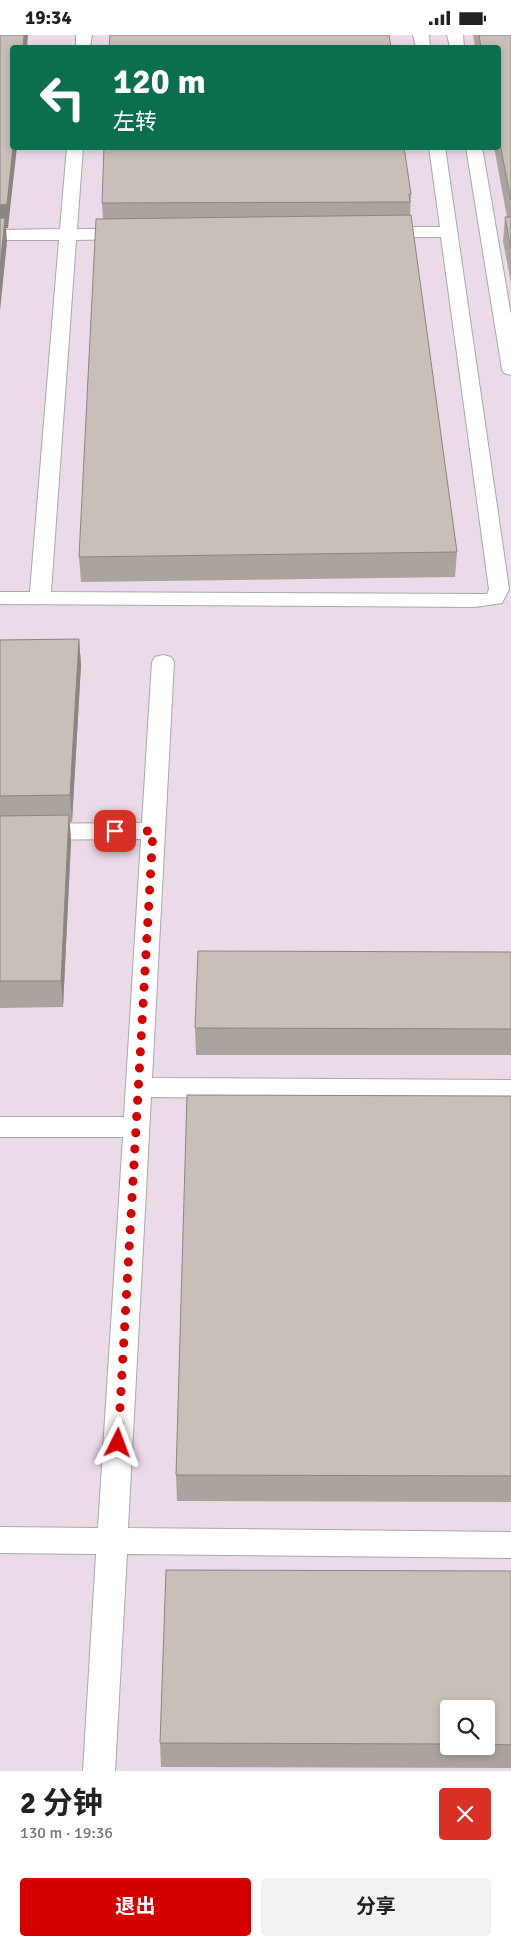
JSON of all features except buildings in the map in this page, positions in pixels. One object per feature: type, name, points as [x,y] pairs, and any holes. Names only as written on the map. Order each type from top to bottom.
[{"type":"lane","points":[[40,598],[75,150]]},
{"type":"lane","points":[[0,598],[475,601],[495,599],[499,589],[437,150]]},
{"type":"lane","points":[[475,150],[496,230],[511,369]]},
{"type":"lane","points":[[371,232],[449,232]]},
{"type":"lane","points":[[0,235],[146,234]]},
{"type":"lane","points":[[99,1771],[163,663]]},
{"type":"lane","points":[[0,832],[153,831]]},
{"type":"lane","points":[[138,1087],[511,1090]]},
{"type":"lane","points":[[0,1127],[136,1127]]},
{"type":"lane","points":[[0,1540],[511,1545]]},
{"type":"shaded area","points":[[0,35],[511,35],[511,1771],[0,1771]]},
{"type":"route","points":[[115,831],[153,831],[118,1443]]}]
